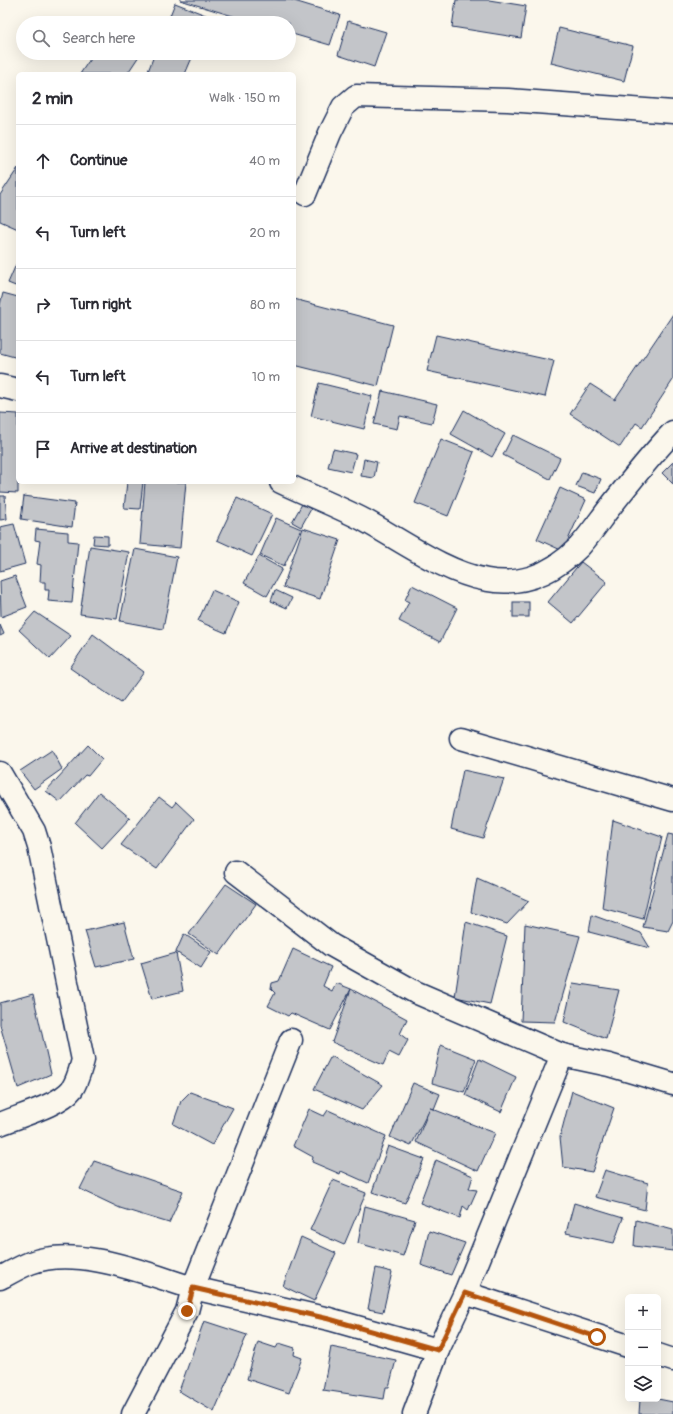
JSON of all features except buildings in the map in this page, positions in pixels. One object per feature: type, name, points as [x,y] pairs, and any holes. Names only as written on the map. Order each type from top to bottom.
[{"type":"street","points":[[305,194],[336,120],[343,107],[356,96],[508,100],[673,112]]},
{"type":"street","points":[[0,386],[16,390]]},
{"type":"street","points":[[285,484],[363,520],[428,558],[486,581],[503,583],[532,577],[554,568],[579,546],[651,455],[673,432]]},
{"type":"street","points":[[460,738],[673,800]]},
{"type":"street","points":[[0,772],[34,831],[39,847],[83,1060],[79,1076],[72,1090],[61,1100],[0,1124]]},
{"type":"street","points":[[236,872],[331,945],[408,988],[562,1055],[610,1065],[673,1084]]},
{"type":"street","points":[[134,1414],[187,1311],[193,1288],[291,1040]]},
{"type":"street","points":[[414,1414],[438,1350],[465,1293],[562,1055]]},
{"type":"street","points":[[0,1278],[30,1263],[53,1258],[104,1260],[193,1288],[329,1319],[438,1350]]},
{"type":"street","points":[[465,1293],[625,1345]]},
{"type":"street","points":[[661,1357],[673,1360]]},
{"type":"route","points":[[187,1311],[193,1288],[329,1319],[438,1350],[465,1293],[597,1337]]}]
